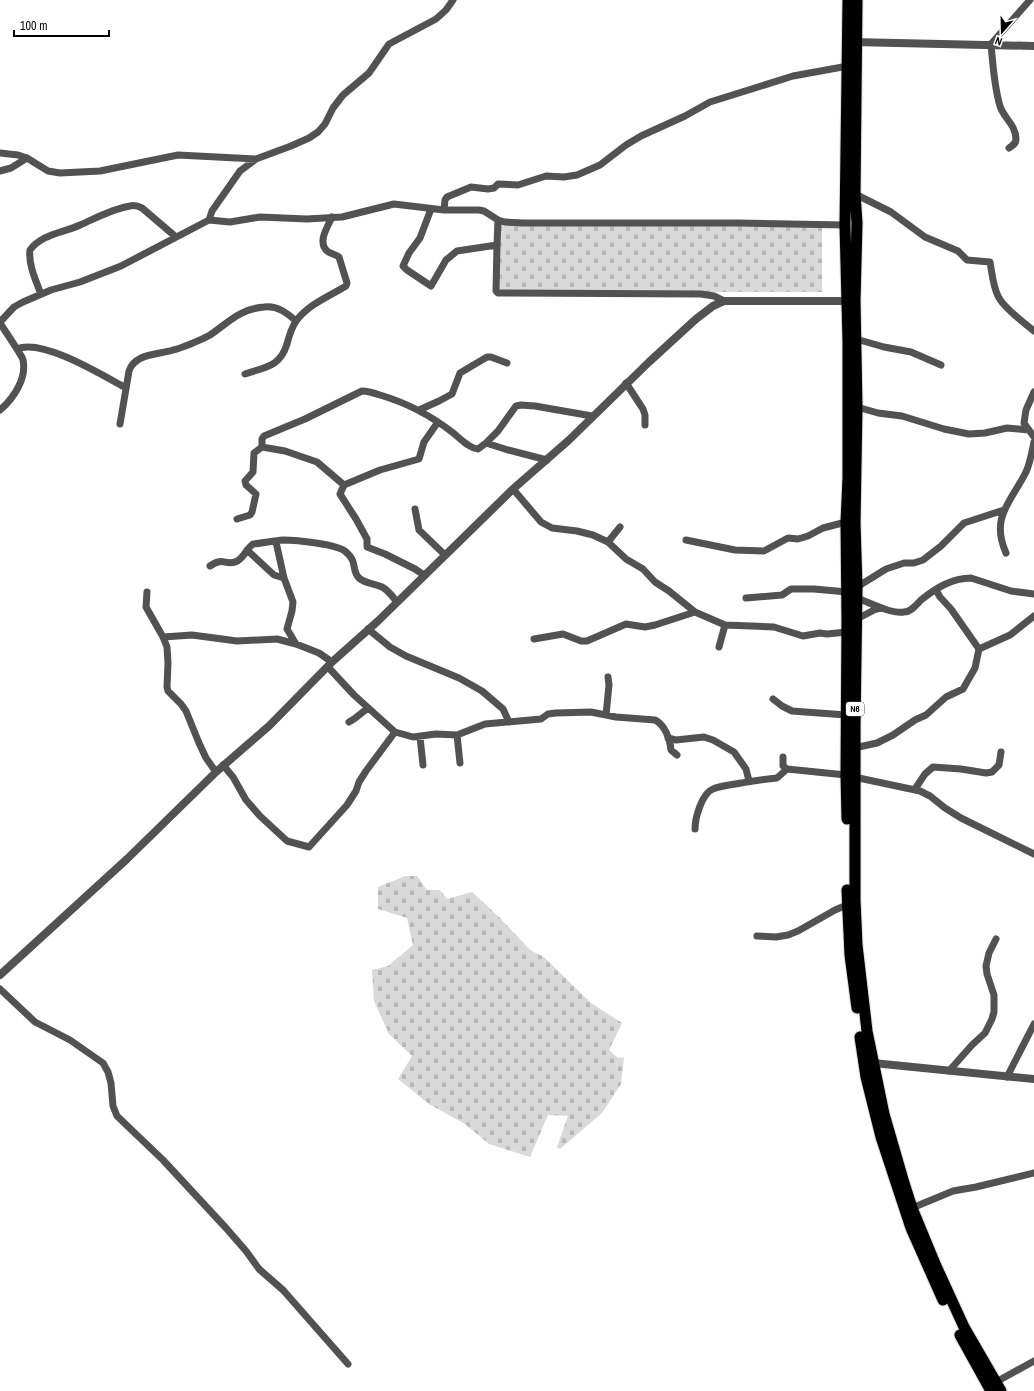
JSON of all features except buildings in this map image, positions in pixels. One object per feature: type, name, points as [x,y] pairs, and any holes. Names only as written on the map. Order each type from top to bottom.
[{"type":"highway","name":"N6","points":[[848,0],[852,42],[857,223],[851,301],[848,432],[846,522],[846,715],[857,938],[867,1031],[873,1063],[890,1134],[904,1183],[912,1208],[936,1266],[959,1316],[996,1388]]},
{"type":"highway","name":"N6","points":[[857,0],[848,66],[845,225],[851,301],[856,339],[857,407],[855,522],[857,619],[854,748],[850,776],[847,905],[850,955],[866,1077],[881,1137],[904,1209],[924,1258],[956,1327],[996,1388]]},
{"type":"street","points":[[208,220],[212,211],[240,171],[256,159],[291,146],[318,132],[325,124],[333,108],[343,95],[369,73],[389,44],[436,20],[453,0]]},
{"type":"street","points":[[1009,148],[1015,144],[1015,133],[1008,119],[1002,113],[1000,107],[996,92],[991,44],[1030,0]]},
{"type":"street","points":[[852,42],[1034,46]]},
{"type":"street","points":[[444,210],[445,200],[447,197],[471,187],[488,189],[494,188],[498,184],[518,185],[549,176],[564,177],[576,175],[600,165],[626,145],[641,136],[685,116],[710,102],[793,76],[848,66]]},
{"type":"street","points":[[0,153],[18,155],[27,158],[48,171],[68,174],[100,171],[178,155],[256,159]]},
{"type":"street","points":[[0,171],[12,168],[27,158]]},
{"type":"street","points":[[855,194],[890,212],[925,236],[958,251],[967,260],[990,262],[997,295],[1000,301],[1034,331]]},
{"type":"street","points":[[0,410],[11,400],[22,375],[23,361],[0,323],[14,307],[41,294],[80,282],[121,266],[208,220],[230,222],[260,217],[308,219],[332,217],[351,215],[394,204],[444,210],[479,210],[488,213],[498,220],[524,223],[747,223],[845,225]]},
{"type":"street","points":[[41,294],[30,260],[30,250],[42,239],[130,205],[142,208],[176,238]]},
{"type":"street","points":[[431,209],[420,238],[409,253],[403,266],[431,286],[446,260],[457,251],[497,245]]},
{"type":"street","points":[[245,374],[267,368],[276,362],[283,355],[289,334],[296,321],[311,305],[346,286],[347,283],[339,257],[326,250],[324,246],[323,237],[332,217]]},
{"type":"street","points":[[498,220],[496,291],[498,293],[701,294],[714,296],[724,301]]},
{"type":"street","points":[[0,975],[127,859],[223,765],[269,726],[330,664],[368,630],[513,489],[546,460],[696,319],[713,306],[724,301],[851,301]]},
{"type":"street","points":[[120,424],[129,371],[134,362],[147,356],[173,350],[196,342],[246,310],[265,306],[278,309],[296,321]]},
{"type":"street","points":[[856,339],[884,347],[910,352],[941,365]]},
{"type":"street","points":[[17,349],[31,346],[52,351],[126,388]]},
{"type":"street","points":[[419,410],[439,402],[452,394],[460,373],[487,357],[491,357],[507,364]]},
{"type":"street","points":[[626,384],[643,409],[645,415],[645,425]]},
{"type":"street","points":[[262,447],[262,439],[264,436],[305,419],[362,391],[389,398],[419,410],[475,448],[480,448],[498,431],[516,406],[521,405],[592,416]]},
{"type":"street","points":[[1034,392],[1024,417],[1024,423],[1034,437]]},
{"type":"street","points":[[857,407],[878,413],[902,416],[937,428],[963,433],[985,433],[1007,428],[1029,430]]},
{"type":"street","points":[[424,575],[391,557],[367,547],[367,539],[340,494],[344,484],[380,470],[419,459],[424,442],[438,422]]},
{"type":"street","points":[[1006,553],[1001,542],[1001,520],[1004,510],[1029,464],[1034,442]]},
{"type":"street","points":[[486,443],[546,460]]},
{"type":"street","points":[[237,519],[250,515],[252,512],[256,494],[246,485],[245,481],[253,472],[254,453],[262,447],[285,451],[317,462],[344,484]]},
{"type":"street","points":[[513,489],[540,522],[552,528],[577,531],[593,535],[608,542],[626,559],[643,569],[655,582],[695,612],[725,625],[774,627],[803,636],[820,633],[827,634],[847,632]]},
{"type":"street","points":[[415,509],[419,530],[445,555]]},
{"type":"street","points":[[1004,510],[964,523],[941,546],[923,560],[914,563],[904,563],[886,569],[857,592],[882,608],[900,612],[910,610],[950,581],[960,579],[971,578],[1011,591],[1034,594]]},
{"type":"street","points":[[686,540],[735,550],[764,551],[788,538],[808,536],[823,528],[846,522]]},
{"type":"street","points":[[608,542],[620,527]]},
{"type":"street","points":[[210,566],[221,561],[232,563],[236,562],[253,544],[285,540],[334,546],[344,550],[354,560],[355,572],[358,577],[364,581],[382,587],[397,602]]},
{"type":"street","points":[[276,542],[284,578],[293,602],[287,629],[296,644]]},
{"type":"street","points":[[247,550],[274,575],[284,578]]},
{"type":"street","points":[[746,598],[782,595],[791,589],[814,589],[847,592]]},
{"type":"street","points":[[854,748],[877,743],[926,714],[946,697],[963,689],[975,668],[979,649],[936,590]]},
{"type":"street","points":[[147,592],[146,607],[163,636],[168,655],[168,691],[186,711],[206,758],[216,772]]},
{"type":"street","points":[[857,619],[874,610],[882,608]]},
{"type":"street","points":[[534,639],[563,634],[581,641],[587,641],[626,624],[645,627],[695,612]]},
{"type":"street","points":[[979,649],[1010,635],[1034,616]]},
{"type":"street","points":[[719,647],[725,625]]},
{"type":"street","points":[[368,630],[390,647],[406,656],[459,678],[482,691],[503,709],[509,722]]},
{"type":"street","points":[[163,636],[192,635],[237,641],[277,639],[296,644],[319,653],[368,708],[395,732],[413,737],[436,734],[457,735],[485,724],[541,719],[548,714],[556,712],[591,712],[655,720],[660,722],[668,738],[671,750],[678,755]]},
{"type":"street","points":[[606,715],[610,685],[608,677]]},
{"type":"street","points":[[773,699],[792,711],[846,715]]},
{"type":"street","points":[[349,722],[368,708]]},
{"type":"street","points":[[223,765],[233,777],[246,800],[260,816],[287,841],[309,847],[347,805],[366,771],[395,732]]},
{"type":"street","points":[[457,735],[460,763]]},
{"type":"street","points":[[420,737],[423,765]]},
{"type":"street","points":[[668,738],[676,740],[704,737],[713,740],[734,752],[746,769],[749,781]]},
{"type":"street","points":[[915,789],[925,774],[933,767],[962,769],[986,773],[992,772],[999,765],[1001,752]]},
{"type":"street","points":[[783,757],[783,766],[787,769],[850,776],[915,789],[930,796],[961,818],[1034,854]]},
{"type":"street","points":[[695,829],[695,822],[701,806],[712,789],[749,781],[777,778],[787,769]]},
{"type":"street","points":[[757,936],[776,937],[792,933],[847,905]]},
{"type":"street","points":[[949,1071],[985,1033],[992,1019],[994,1012],[994,995],[986,966],[989,954],[996,939]]},
{"type":"street","points":[[0,990],[35,1022],[70,1040],[103,1063],[108,1072],[111,1083],[113,1106],[117,1116],[163,1160],[226,1228],[259,1269],[287,1295],[348,1364]]},
{"type":"street","points":[[1007,1077],[1034,1024]]},
{"type":"street","points":[[873,1063],[1034,1079]]},
{"type":"street","points":[[912,1208],[952,1192],[1034,1174]]},
{"type":"street","points":[[996,1388],[1034,1361]]},
{"type":"green space","points":[[495,225],[822,226],[822,292],[493,292]]},
{"type":"green space","points":[[405,876],[417,876],[427,890],[440,890],[447,899],[472,892],[500,918],[530,950],[544,957],[591,1003],[622,1023],[609,1050],[617,1057],[624,1058],[621,1084],[602,1113],[560,1149],[557,1147],[568,1116],[548,1115],[530,1157],[489,1144],[465,1124],[429,1104],[398,1079],[412,1056],[389,1034],[374,1001],[372,970],[388,966],[413,945],[407,918],[378,909],[378,887]]}]
